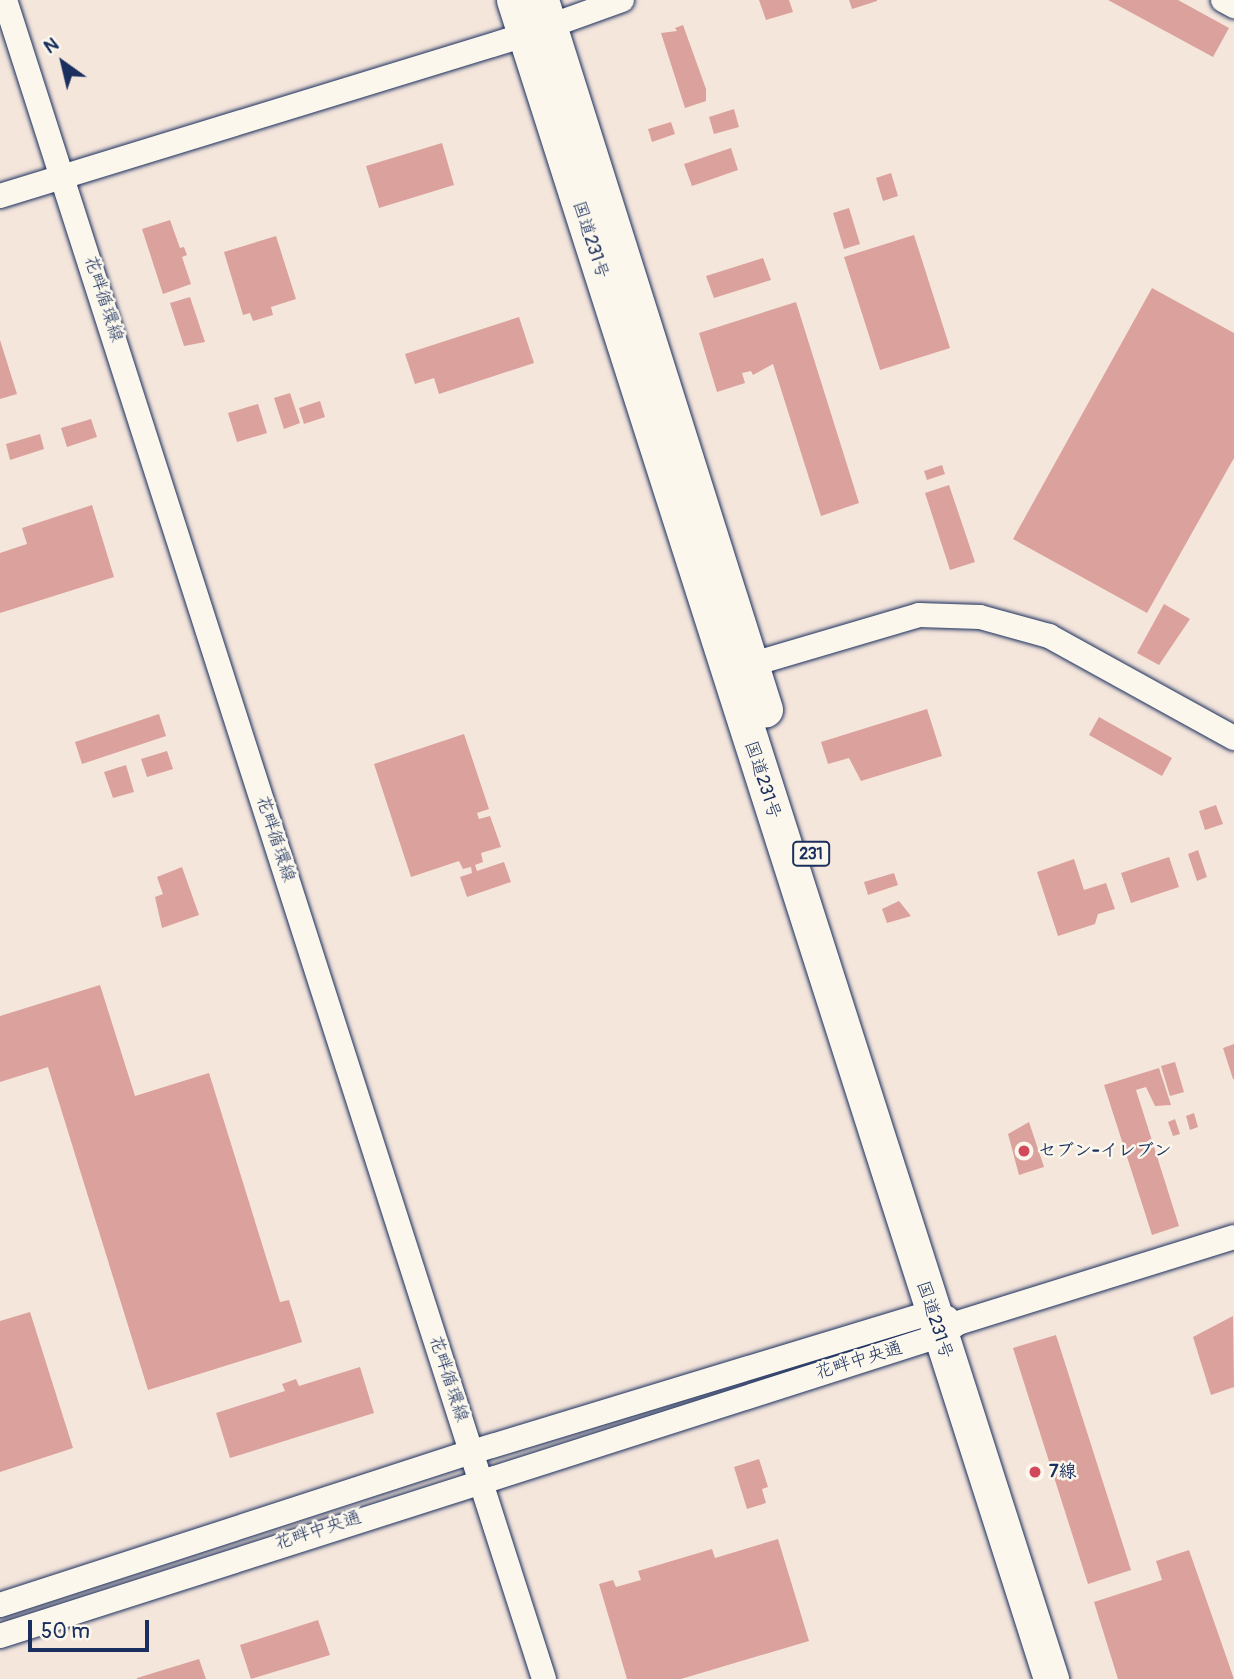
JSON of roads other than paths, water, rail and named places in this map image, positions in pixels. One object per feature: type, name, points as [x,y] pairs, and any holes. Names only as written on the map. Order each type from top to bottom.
[{"type":"highway","name":"国道231号","points":[[513,0],[539,21],[1051,1679]]},
{"type":"highway","name":"国道231号","points":[[943,1323],[1075,1679]]},
{"type":"street","name":"花畔循環線","points":[[5,0],[64,176],[544,1679]]},
{"type":"street","points":[[0,197],[539,21],[622,0]]},
{"type":"street","points":[[1223,0],[1234,6]]},
{"type":"street","points":[[739,668],[919,615],[980,617],[1049,636],[1234,738]]},
{"type":"street","points":[[943,1323],[1234,1237]]},
{"type":"street","name":"花畔中央通","points":[[0,1605],[472,1452],[943,1323]]},
{"type":"street","name":"花畔中央通","points":[[0,1636],[480,1479],[943,1323]]},
{"type":"place","name":"セブン-イレブン","points":[[1024,1151]]},
{"type":"place","name":"7線","points":[[1035,1472]]}]
